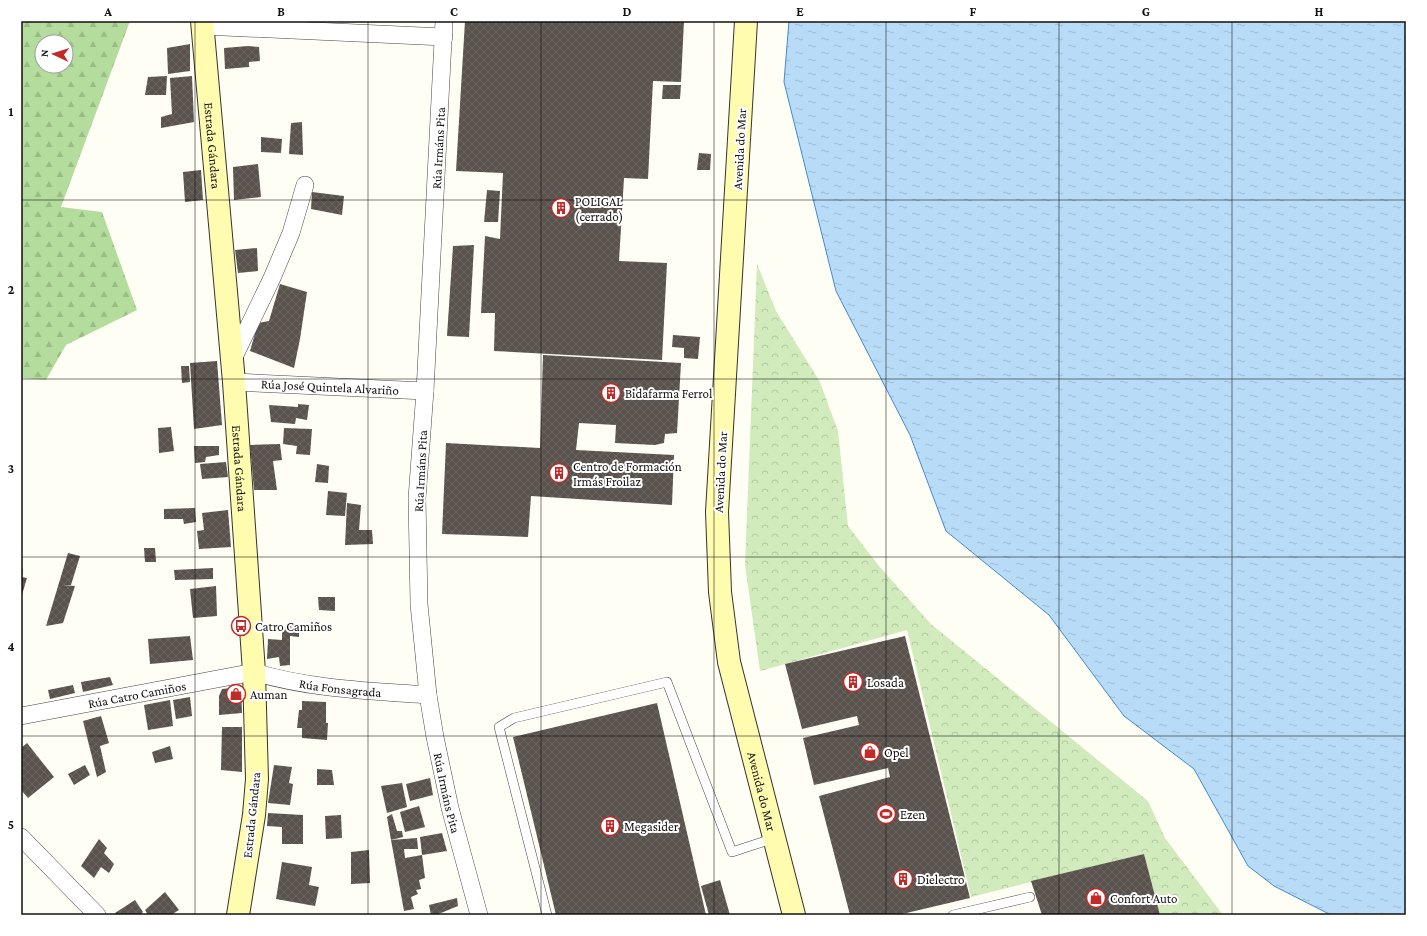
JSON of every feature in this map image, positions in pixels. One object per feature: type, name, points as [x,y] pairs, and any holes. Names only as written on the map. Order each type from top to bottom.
[{"type":"street","name":"Avenida do Mar","points":[[746,21],[717,504],[720,592],[729,662],[794,915]]},
{"type":"street","points":[[202,23],[444,29]]},
{"type":"street","name":"Estrada Gándara","points":[[202,23],[233,372],[254,672],[257,779],[254,815],[238,915]]},
{"type":"street","name":"Rúa Irmáns Pita","points":[[444,29],[425,391],[417,498],[419,604],[428,695],[450,808],[479,915]]},
{"type":"street","points":[[233,372],[291,233],[305,185]]},
{"type":"street","name":"Rúa José Quintela Alvariño","points":[[233,372],[425,391]]},
{"type":"street","name":"Rúa Fonsagrada","points":[[254,672],[283,681],[377,692],[428,695]]},
{"type":"street","name":"Rúa Catro Camiños","points":[[21,716],[254,672]]},
{"type":"street","points":[[21,837],[97,915]]},
{"type":"lane","points":[[547,915],[500,727],[514,718],[667,682],[732,852],[774,838]]},
{"type":"lane","points":[[953,915],[1030,897]]},
{"type":"green space","points":[[21,21],[130,21],[61,207],[102,212],[137,310],[66,345],[46,380],[21,378]]},
{"type":"green space","points":[[757,264],[776,311],[820,382],[838,431],[848,526],[879,566],[931,624],[1148,801],[1165,838],[1223,915],[1160,915],[1144,854],[971,897],[907,630],[760,671],[745,565]]},
{"type":"water","points":[[789,21],[1406,21],[1406,915],[1331,915],[1274,886],[1248,866],[1194,769],[1124,716],[1049,615],[946,531],[910,435],[836,291],[784,82]]},
{"type":"building","name":"POLIGAL (cerrado)","points":[[465,21],[684,21],[681,82],[653,81],[648,179],[624,178],[619,261],[667,263],[662,360],[494,351],[495,313],[481,313],[485,236],[500,239],[503,173],[456,171]]},
{"type":"building","points":[[190,44],[190,71],[168,74],[167,48]]},
{"type":"building","points":[[248,46],[259,47],[260,61],[249,62],[249,67],[225,69],[224,48]]},
{"type":"building","points":[[167,76],[166,95],[145,95],[148,77]]},
{"type":"building","points":[[192,76],[194,122],[161,128],[161,117],[172,114],[170,78]]},
{"type":"building","points":[[663,85],[681,85],[680,99],[662,99]]},
{"type":"building","points":[[302,122],[303,155],[289,154],[291,123]]},
{"type":"building","points":[[261,137],[282,139],[281,153],[261,152]]},
{"type":"building","points":[[699,153],[711,154],[710,170],[697,170]]},
{"type":"building","points":[[258,164],[261,197],[234,200],[233,167]]},
{"type":"building","points":[[201,170],[203,200],[185,202],[183,172]]},
{"type":"building","points":[[487,190],[500,191],[498,222],[484,222]]},
{"type":"building","points":[[312,192],[344,196],[342,215],[311,209]]},
{"type":"building","points":[[474,245],[469,337],[447,336],[453,246]]},
{"type":"building","points":[[257,248],[258,271],[238,273],[235,250]]},
{"type":"building","points":[[280,284],[307,292],[294,368],[250,351],[258,323],[269,321]]},
{"type":"building","points":[[673,335],[700,337],[698,359],[684,358],[684,348],[672,347]]},
{"type":"building","points":[[543,355],[681,363],[677,433],[665,434],[664,443],[655,445],[615,443],[616,425],[579,423],[576,450],[674,455],[672,505],[531,496],[528,537],[442,534],[446,443],[540,448]]},
{"type":"building","points":[[217,361],[222,425],[194,429],[190,363]]},
{"type":"building","points":[[181,366],[189,366],[190,382],[182,383]]},
{"type":"building","points":[[298,404],[309,405],[307,420],[296,418],[295,424],[271,422],[269,405],[298,407]]},
{"type":"building","points":[[171,427],[174,451],[159,453],[158,428]]},
{"type":"building","points":[[284,428],[312,429],[310,455],[296,454],[297,446],[283,444]]},
{"type":"building","points":[[280,444],[282,460],[273,461],[277,490],[254,490],[250,445]]},
{"type":"building","points":[[194,446],[219,446],[219,455],[206,457],[205,462],[195,463]]},
{"type":"building","points":[[226,462],[228,477],[202,479],[200,464]]},
{"type":"building","points":[[317,464],[329,466],[328,483],[315,482]]},
{"type":"building","points":[[328,491],[347,493],[345,516],[326,515]]},
{"type":"building","points":[[347,503],[361,505],[359,530],[372,530],[373,544],[345,545]]},
{"type":"building","points":[[195,508],[196,522],[184,524],[183,519],[164,519],[164,509]]},
{"type":"building","points":[[228,510],[231,547],[199,549],[197,531],[204,530],[202,513]]},
{"type":"building","points":[[144,548],[155,548],[156,562],[145,562]]},
{"type":"building","points":[[68,553],[80,556],[71,585],[63,585],[75,586],[63,623],[46,626]]},
{"type":"building","points":[[213,568],[213,579],[175,580],[174,570]]},
{"type":"building","points":[[21,569],[23,569],[22,577],[27,578],[21,598]]},
{"type":"building","points":[[216,586],[217,616],[193,618],[190,589]]},
{"type":"building","points":[[318,597],[335,597],[335,611],[319,610]]},
{"type":"building","points":[[282,626],[299,626],[299,637],[290,636],[290,665],[280,666],[279,657],[267,659],[268,639],[282,640]]},
{"type":"building","points":[[190,636],[193,660],[150,664],[148,639]]},
{"type":"building","points":[[905,636],[970,898],[898,915],[850,915],[819,796],[890,777],[888,768],[814,785],[803,738],[859,725],[857,716],[802,729],[785,664]]},
{"type":"building","points":[[110,677],[113,685],[83,692],[81,682]]},
{"type":"building","points":[[73,685],[75,693],[50,699],[48,690]]},
{"type":"building","points":[[241,687],[242,713],[219,715],[219,696],[222,689]]},
{"type":"building","points":[[190,697],[192,716],[176,719],[173,700]]},
{"type":"building","points":[[170,700],[173,726],[148,730],[144,705]]},
{"type":"building","points":[[302,701],[326,702],[326,723],[328,723],[327,740],[302,738],[302,728],[297,728],[299,710],[302,710]]},
{"type":"building","name":"Megasider","points":[[657,703],[706,915],[556,915],[513,737]]},
{"type":"building","points":[[101,716],[109,743],[100,746],[106,772],[97,777],[83,721]]},
{"type":"building","points":[[222,727],[242,727],[242,772],[221,770]]},
{"type":"building","points":[[27,743],[54,777],[28,798],[21,790],[21,748]]},
{"type":"building","points":[[170,746],[173,759],[155,763],[152,752]]},
{"type":"building","points":[[85,765],[90,775],[74,785],[68,774]]},
{"type":"building","points":[[274,765],[292,767],[289,783],[293,784],[290,805],[268,803]]},
{"type":"building","points":[[317,769],[332,770],[334,785],[317,785]]},
{"type":"building","points":[[430,778],[433,795],[410,801],[406,784]]},
{"type":"building","points":[[402,783],[407,807],[387,813],[381,786]]},
{"type":"building","points":[[419,806],[425,827],[405,832],[400,812]]},
{"type":"building","points":[[268,813],[303,815],[303,844],[282,844],[282,827],[267,826]]},
{"type":"building","points":[[392,814],[397,831],[402,831],[403,837],[391,840],[387,817]]},
{"type":"building","points":[[341,815],[342,838],[326,839],[325,816]]},
{"type":"building","points":[[442,833],[447,851],[422,855],[420,837]]},
{"type":"building","points":[[417,838],[418,849],[404,849],[405,858],[422,855],[425,878],[419,880],[421,889],[416,890],[418,894],[411,897],[414,909],[404,911],[391,840]]},
{"type":"building","points":[[99,839],[107,848],[104,853],[114,864],[109,873],[101,867],[94,878],[81,866]]},
{"type":"building","points":[[369,850],[370,883],[351,884],[351,852]]},
{"type":"building","name":"Confort Auto","points":[[1144,854],[1160,915],[1042,915],[1031,881]]},
{"type":"building","points":[[282,862],[312,867],[309,885],[319,887],[315,906],[276,899]]},
{"type":"building","points":[[720,880],[730,915],[709,915],[701,886]]},
{"type":"building","points":[[165,892],[179,910],[171,915],[148,915],[145,910]]},
{"type":"building","points":[[457,898],[458,906],[436,915],[431,915],[429,905]]},
{"type":"building","points":[[135,900],[143,912],[140,915],[116,915],[115,913]]},
{"type":"place","name":"POLIGAL (cerrado)","points":[[561,208]]},
{"type":"place","name":"Bidafarma Ferrol","points":[[611,393]]},
{"type":"place","name":"Centro de Formación Irmás Froilaz","points":[[559,473]]},
{"type":"place","name":"Catro Camiños","points":[[241,626]]},
{"type":"place","name":"Losada","points":[[853,682]]},
{"type":"place","name":"Auman","points":[[236,694]]},
{"type":"place","name":"Opel","points":[[870,752]]},
{"type":"place","name":"Ezen","points":[[886,814]]},
{"type":"place","name":"Megasider","points":[[610,826]]},
{"type":"place","name":"Dielectro","points":[[903,879]]},
{"type":"place","name":"Confort Auto","points":[[1096,898]]}]
